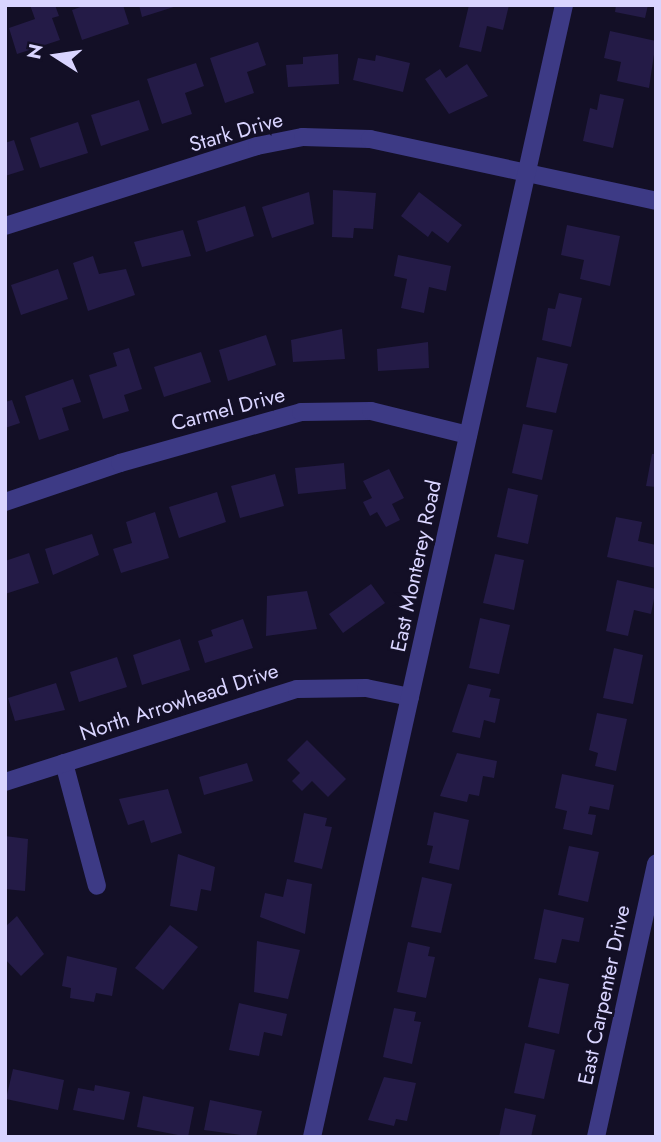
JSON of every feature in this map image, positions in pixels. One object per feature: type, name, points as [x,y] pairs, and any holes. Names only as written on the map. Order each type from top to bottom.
[{"type":"street","name":"East Monterey Road","points":[[312,1137],[564,5]]},
{"type":"street","name":"Stark Drive","points":[[5,226],[257,146],[303,137],[370,139],[656,201]]},
{"type":"street","name":"Carmel Drive","points":[[5,502],[120,463],[301,412],[371,411],[468,435]]},
{"type":"street","name":"North Arrowhead Drive","points":[[5,782],[297,688],[366,688],[410,697]]},
{"type":"street","points":[[64,763],[97,886]]},
{"type":"street","name":"East Carpenter Drive","points":[[596,1137],[656,863]]},
{"type":"building","points":[[30,5],[55,5],[59,16],[52,18],[60,40],[17,54],[9,28],[35,19]]},
{"type":"building","points":[[86,5],[123,5],[129,24],[82,40],[72,10]]},
{"type":"building","points":[[139,5],[176,5],[177,6],[142,17]]},
{"type":"building","points":[[469,5],[509,5],[503,30],[487,26],[481,52],[459,47]]},
{"type":"building","points":[[616,5],[648,5],[645,18],[615,12]]},
{"type":"building","points":[[610,31],[656,41],[649,88],[617,81],[621,62],[604,58]]},
{"type":"building","points":[[258,42],[266,65],[247,72],[254,93],[225,103],[210,58]]},
{"type":"building","points":[[338,54],[339,84],[288,87],[286,65],[303,64],[303,57]]},
{"type":"building","points":[[376,55],[410,63],[403,92],[353,80],[358,58],[375,61]]},
{"type":"building","points":[[196,63],[204,86],[185,93],[192,114],[162,124],[147,79]]},
{"type":"building","points":[[467,64],[488,96],[449,114],[425,79],[440,69],[446,78]]},
{"type":"building","points":[[600,94],[624,99],[613,148],[583,141],[590,108],[597,110]]},
{"type":"building","points":[[139,100],[149,130],[101,146],[91,115]]},
{"type":"building","points":[[78,122],[88,153],[40,168],[30,138]]},
{"type":"building","points":[[14,140],[24,170],[5,176],[5,143]]},
{"type":"building","points":[[333,190],[376,193],[373,229],[354,228],[353,238],[332,237]]},
{"type":"building","points":[[309,192],[314,224],[272,238],[262,207]]},
{"type":"building","points":[[419,192],[462,225],[448,243],[432,231],[428,237],[401,216]]},
{"type":"building","points":[[245,206],[254,236],[206,252],[197,221]]},
{"type":"building","points":[[567,225],[620,236],[610,286],[580,279],[584,260],[561,255]]},
{"type":"building","points":[[183,230],[191,256],[142,267],[134,242]]},
{"type":"building","points":[[398,255],[451,266],[446,291],[429,287],[424,313],[401,308],[407,279],[394,276]]},
{"type":"building","points":[[93,256],[99,274],[126,269],[135,295],[88,311],[73,263]]},
{"type":"building","points":[[58,269],[68,299],[21,315],[11,285]]},
{"type":"building","points":[[559,293],[582,298],[571,347],[542,340],[548,308],[555,309]]},
{"type":"building","points":[[342,329],[345,359],[293,362],[291,340]]},
{"type":"building","points":[[266,335],[276,365],[228,381],[219,350]]},
{"type":"building","points":[[428,342],[429,368],[378,371],[377,349]]},
{"type":"building","points":[[129,348],[142,389],[124,395],[129,411],[103,419],[89,375],[117,366],[113,353]]},
{"type":"building","points":[[201,352],[211,382],[164,397],[154,367]]},
{"type":"building","points":[[537,357],[568,364],[556,413],[526,407]]},
{"type":"building","points":[[73,379],[81,402],[62,408],[69,430],[39,440],[25,396]]},
{"type":"building","points":[[12,400],[20,423],[5,428],[5,402]]},
{"type":"building","points":[[523,424],[553,430],[542,480],[512,473]]},
{"type":"building","points":[[652,454],[656,454],[656,487],[646,486]]},
{"type":"building","points":[[344,463],[346,489],[298,494],[295,468]]},
{"type":"building","points":[[389,469],[404,498],[392,504],[400,520],[386,527],[377,512],[370,516],[363,502],[372,498],[363,481]]},
{"type":"building","points":[[275,474],[284,506],[240,518],[231,486]]},
{"type":"building","points":[[508,488],[538,495],[528,544],[497,537]]},
{"type":"building","points":[[217,492],[226,522],[179,538],[169,507]]},
{"type":"building","points":[[155,512],[169,558],[121,573],[113,549],[132,543],[126,522]]},
{"type":"building","points":[[616,517],[642,522],[638,541],[656,545],[656,568],[607,557]]},
{"type":"building","points":[[92,534],[99,555],[53,575],[45,549]]},
{"type":"building","points":[[29,553],[39,583],[5,594],[5,561]]},
{"type":"building","points":[[495,554],[524,560],[514,610],[483,603]]},
{"type":"building","points":[[617,580],[656,589],[651,614],[634,610],[628,636],[606,631]]},
{"type":"building","points":[[371,584],[385,603],[343,633],[329,614]]},
{"type":"building","points":[[307,591],[317,629],[266,636],[267,596]]},
{"type":"building","points":[[480,618],[510,625],[499,674],[469,668]]},
{"type":"building","points":[[243,619],[253,648],[205,663],[198,641],[213,636],[211,630]]},
{"type":"building","points":[[180,639],[190,670],[142,685],[133,655]]},
{"type":"building","points":[[614,648],[643,655],[633,704],[603,698]]},
{"type":"building","points":[[117,657],[127,687],[79,702],[70,672]]},
{"type":"building","points":[[56,683],[65,710],[15,721],[8,698]]},
{"type":"building","points":[[468,684],[491,689],[489,697],[500,699],[495,723],[484,720],[480,738],[452,732]]},
{"type":"building","points":[[597,713],[627,719],[616,771],[595,766],[598,753],[589,750]]},
{"type":"building","points":[[307,740],[346,779],[328,797],[312,781],[302,791],[292,781],[300,773],[287,760]]},
{"type":"building","points":[[457,753],[497,761],[494,778],[483,776],[479,796],[469,794],[467,802],[440,796]]},
{"type":"building","points":[[247,763],[253,781],[204,795],[199,777]]},
{"type":"building","points":[[562,774],[614,785],[609,810],[590,806],[588,814],[596,815],[592,835],[563,829],[567,811],[555,808]]},
{"type":"building","points":[[168,789],[182,833],[151,843],[144,820],[128,825],[119,799]]},
{"type":"building","points":[[434,812],[469,820],[459,870],[429,863],[433,846],[427,845]]},
{"type":"building","points":[[304,813],[327,818],[325,826],[332,827],[322,869],[294,862]]},
{"type":"building","points":[[5,836],[28,839],[25,891],[5,889]]},
{"type":"building","points":[[569,846],[599,852],[588,902],[558,895]]},
{"type":"building","points":[[178,854],[215,867],[211,891],[201,889],[197,911],[170,906]]},
{"type":"building","points":[[422,877],[452,884],[441,933],[411,927]]},
{"type":"building","points":[[287,879],[312,884],[305,934],[260,917],[265,893],[283,897]]},
{"type":"building","points":[[544,909],[584,918],[579,942],[562,939],[556,963],[534,959]]},
{"type":"building","points":[[17,916],[44,954],[21,976],[5,959],[5,927]]},
{"type":"building","points":[[170,925],[198,947],[163,990],[135,968]]},
{"type":"building","points":[[257,941],[300,950],[288,999],[254,992]]},
{"type":"building","points":[[408,942],[430,947],[428,956],[435,957],[426,998],[397,992]]},
{"type":"building","points":[[67,956],[117,968],[112,996],[96,993],[94,1002],[70,998],[71,988],[62,986]]},
{"type":"building","points":[[539,978],[569,984],[559,1034],[528,1027]]},
{"type":"building","points":[[239,1003],[287,1014],[282,1036],[264,1032],[259,1056],[229,1050]]},
{"type":"building","points":[[394,1008],[416,1012],[414,1021],[421,1022],[412,1064],[383,1057]]},
{"type":"building","points":[[525,1043],[555,1050],[544,1099],[514,1093]]},
{"type":"building","points":[[13,1069],[64,1080],[58,1110],[6,1099]]},
{"type":"building","points":[[384,1077],[416,1083],[407,1121],[396,1119],[394,1126],[368,1120]]},
{"type":"building","points":[[95,1085],[130,1092],[124,1120],[73,1110],[78,1088],[94,1091]]},
{"type":"building","points":[[143,1096],[194,1107],[188,1137],[137,1127]]},
{"type":"building","points":[[210,1100],[262,1111],[256,1137],[204,1130]]},
{"type":"building","points":[[505,1108],[536,1115],[531,1137],[499,1137]]}]
